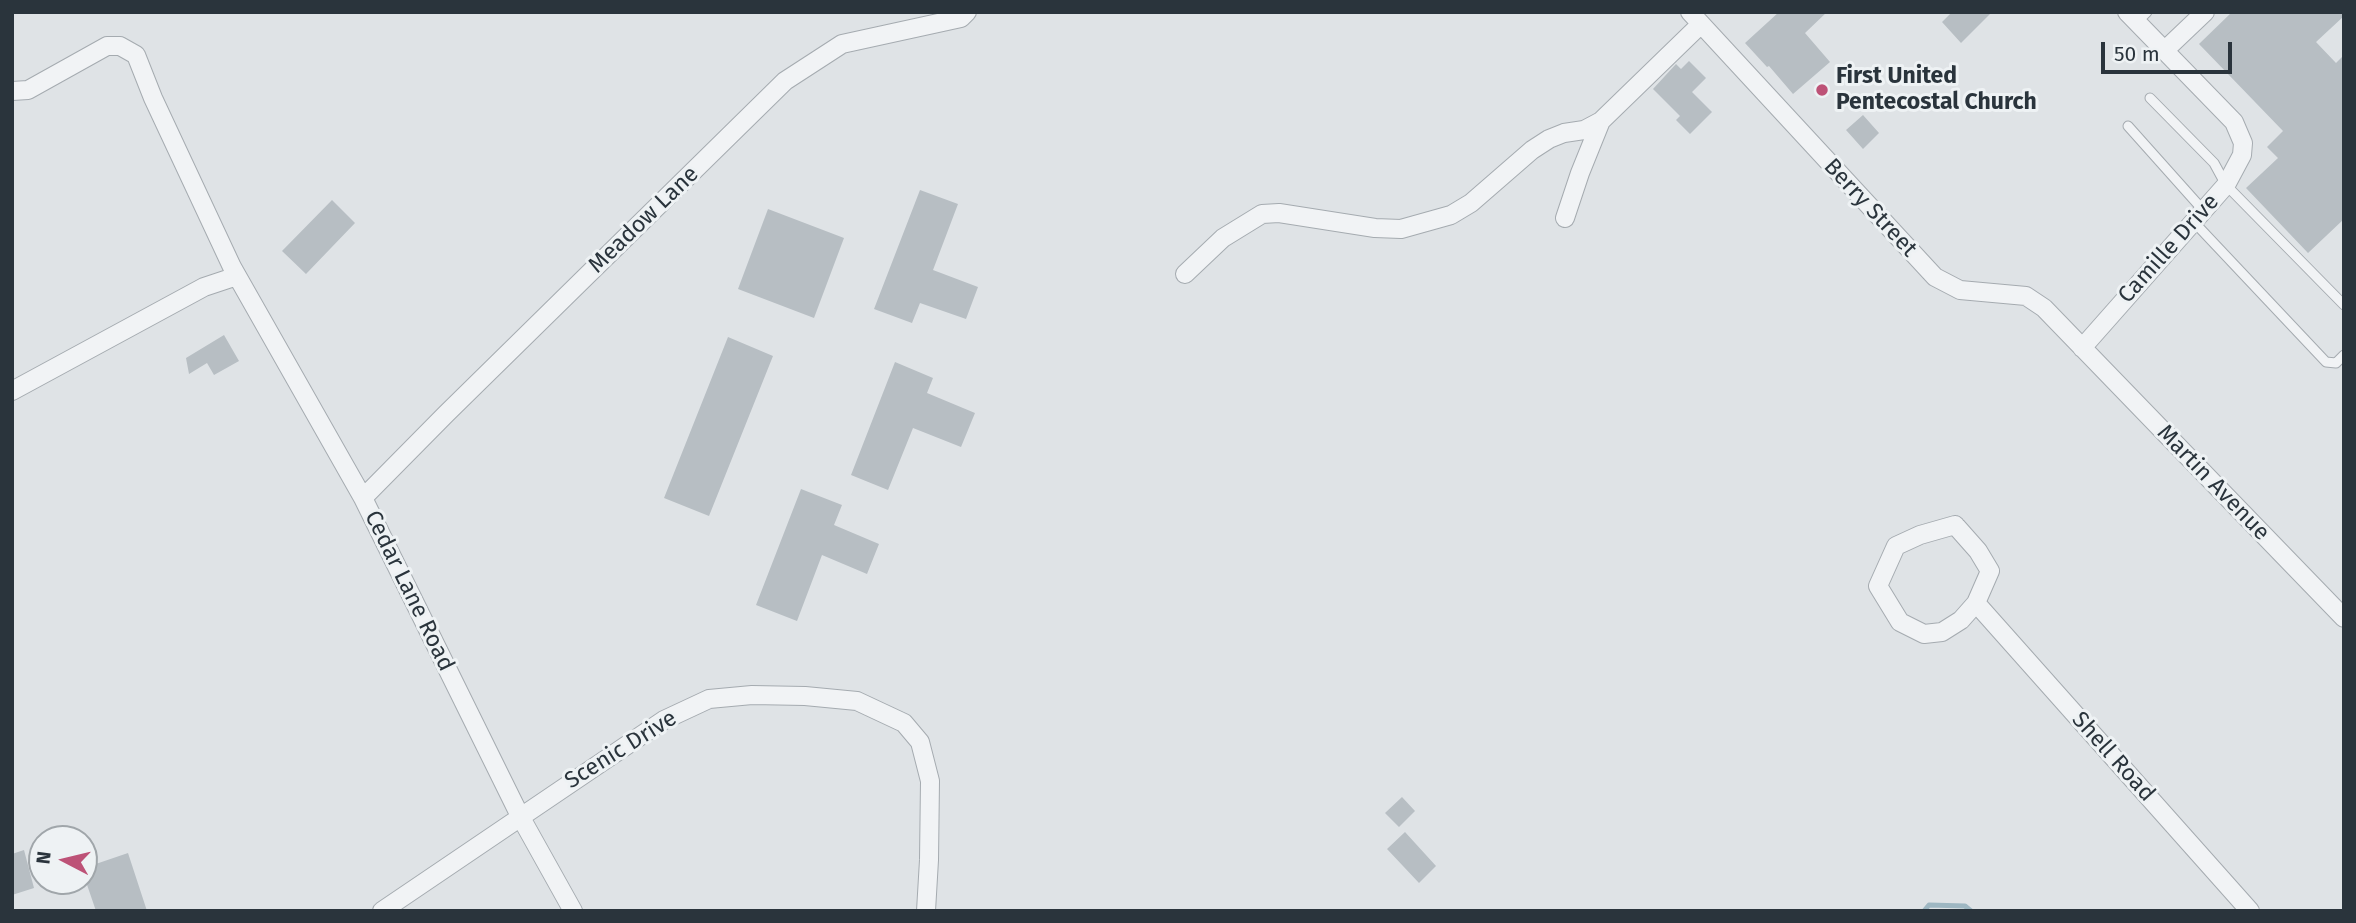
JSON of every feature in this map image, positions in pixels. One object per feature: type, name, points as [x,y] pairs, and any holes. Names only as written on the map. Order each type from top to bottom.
[{"type":"street","name":"Meadow Lane","points":[[363,498],[785,81],[842,44],[961,18],[967,12]]},
{"type":"street","points":[[2137,16],[2164,51],[2205,12]]},
{"type":"street","points":[[1185,274],[1223,238],[1262,214],[1279,213],[1375,228],[1401,229],[1451,215],[1471,203],[1532,150],[1549,139],[1584,130],[1601,121],[1695,18]]},
{"type":"street","name":"Berry Street","points":[[1695,18],[1935,277],[1960,290],[2026,296],[2044,309],[2082,348]]},
{"type":"street","name":"Cedar Lane Road","points":[[12,91],[28,90],[107,46],[120,46],[136,55],[153,99],[237,276],[363,498],[520,816],[573,911]]},
{"type":"street","name":"Camille Drive","points":[[2082,348],[2226,185],[2242,155],[2243,143],[2234,122],[2164,51]]},
{"type":"street","points":[[1565,218],[1601,121]]},
{"type":"street","points":[[12,391],[204,287],[237,276]]},
{"type":"street","name":"Martin Avenue","points":[[2082,348],[2344,618]]},
{"type":"street","points":[[1955,525],[1978,551],[1990,572],[1976,603],[1961,620],[1942,632],[1924,634],[1900,622],[1878,586],[1896,546],[1920,535],[1955,525]]},
{"type":"street","name":"Shell Road","points":[[1976,603],[2250,911]]},
{"type":"street","name":"Scenic Drive","points":[[382,911],[664,720],[709,699],[752,695],[857,701],[904,723],[920,742],[930,781],[926,911]]},
{"type":"lane","points":[[2150,98],[2214,163],[2226,185],[2344,304]]},
{"type":"lane","points":[[2128,126],[2198,215],[2326,362],[2336,363],[2344,355]]},
{"type":"building","points":[[1779,12],[1827,12],[1805,33],[1830,62],[1793,94],[1745,43]]},
{"type":"building","points":[[1952,12],[1992,12],[1961,43],[1942,22]]},
{"type":"building","points":[[2232,12],[2344,12],[2344,16],[2316,42],[2336,63],[2344,55],[2344,219],[2308,253],[2246,188],[2278,158],[2267,147],[2283,131],[2199,44]]},
{"type":"building","points":[[1689,61],[1706,78],[1692,92],[1712,112],[1690,134],[1676,120],[1680,116],[1653,89],[1676,64],[1681,69]]},
{"type":"building","points":[[1863,115],[1879,133],[1863,149],[1846,130]]},
{"type":"building","points":[[920,190],[958,204],[933,270],[978,287],[966,319],[920,303],[912,323],[874,309]]},
{"type":"building","points":[[332,200],[355,223],[306,274],[282,251]]},
{"type":"building","points":[[768,209],[844,238],[814,318],[738,289]]},
{"type":"building","points":[[224,335],[239,361],[214,375],[207,363],[189,374],[186,358]]},
{"type":"building","points":[[728,337],[773,356],[709,516],[664,498]]},
{"type":"building","points":[[895,362],[933,378],[927,393],[975,413],[961,447],[913,428],[888,490],[851,475]]},
{"type":"building","points":[[801,489],[842,505],[834,525],[879,544],[867,574],[822,555],[797,621],[756,605]]},
{"type":"building","points":[[1402,797],[1415,811],[1399,827],[1385,813]]},
{"type":"building","points":[[1405,832],[1436,866],[1419,883],[1387,849]]},
{"type":"building","points":[[24,850],[28,865],[28,890],[12,895],[12,854]]},
{"type":"building","points":[[128,853],[147,911],[96,911],[91,895],[98,895],[98,863]]},
{"type":"waterway","points":[[1924,911],[1929,905],[1965,906],[1971,911]]},
{"type":"place","name":"First United Pentecostal Church","points":[[1822,90]]}]
